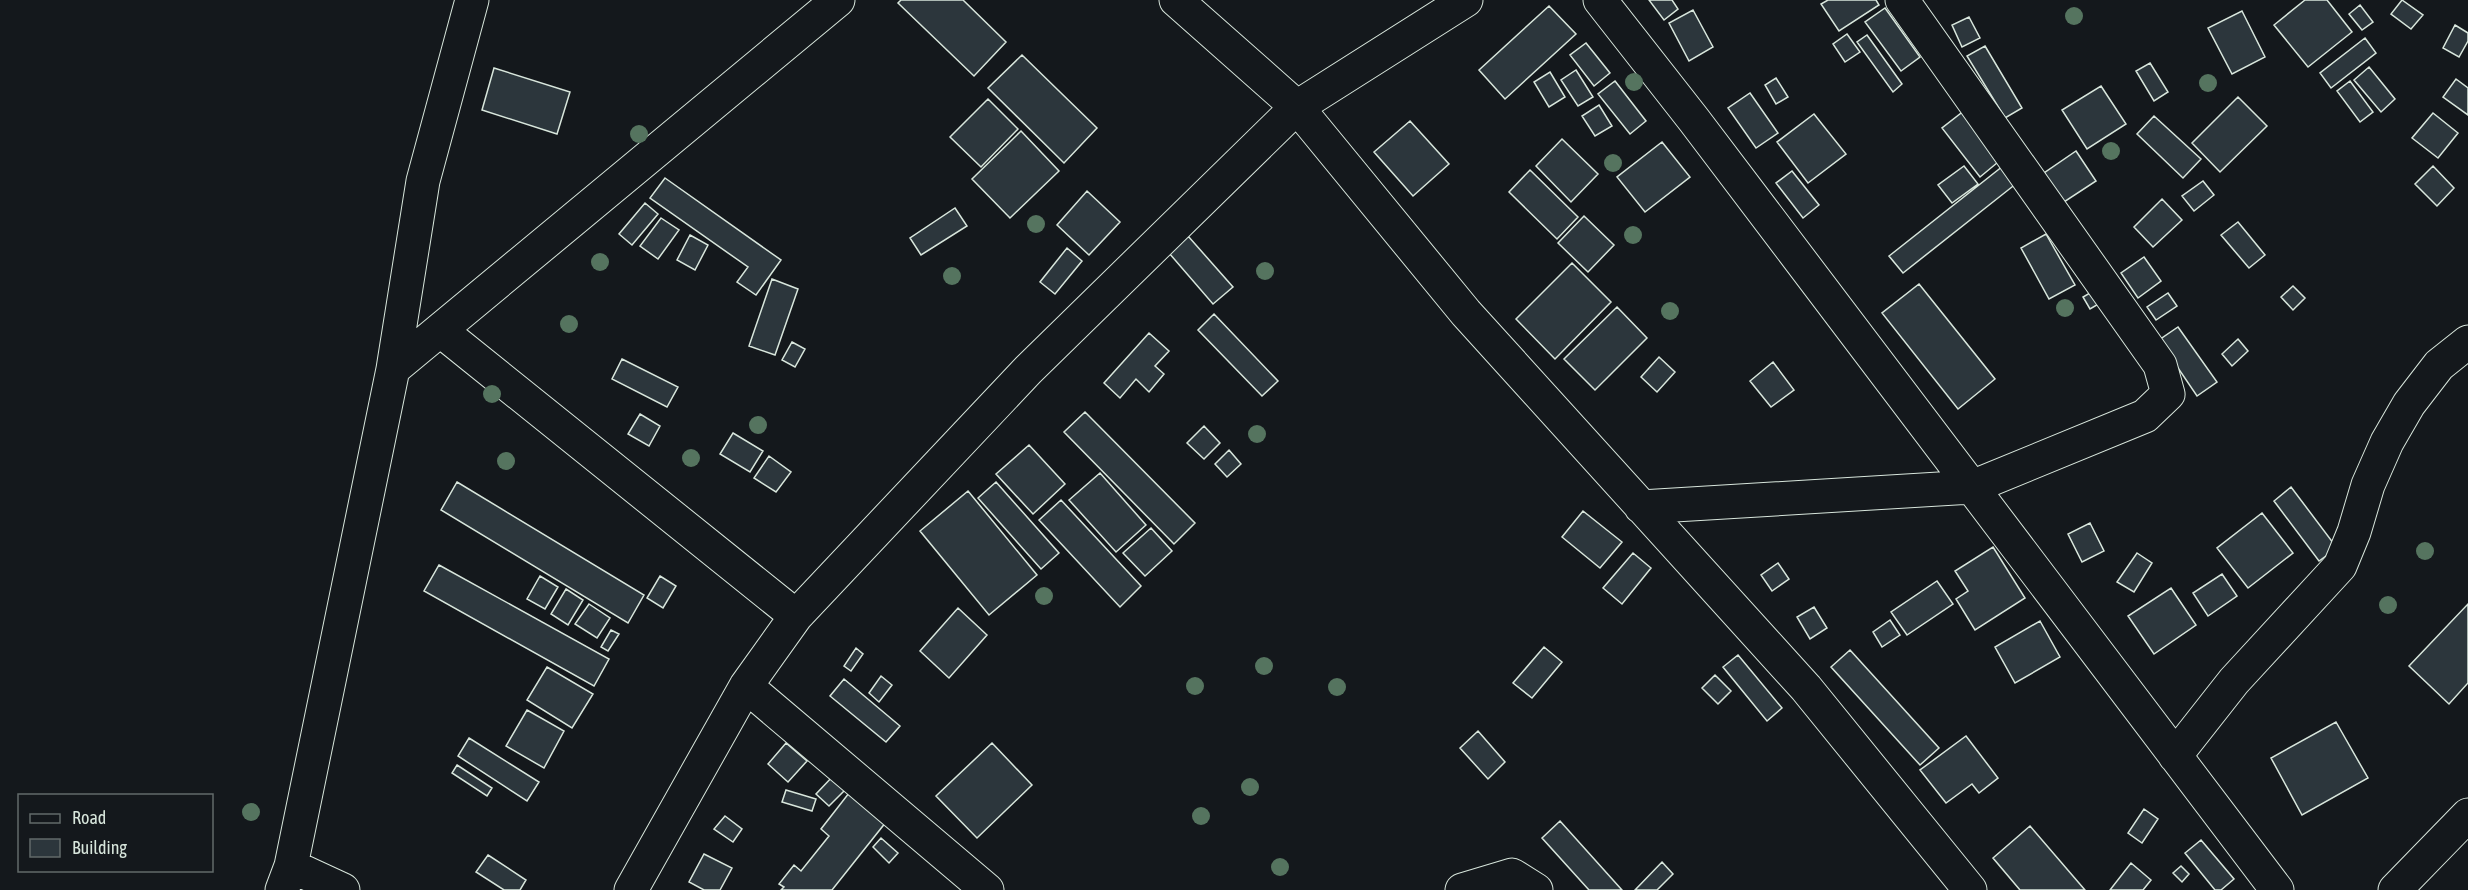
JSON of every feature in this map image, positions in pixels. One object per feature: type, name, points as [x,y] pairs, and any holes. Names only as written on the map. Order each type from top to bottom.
[{"type":"street","points":[[343,890],[287,878],[393,369],[423,181],[472,0]]},
{"type":"street","points":[[393,369],[838,0]]},
{"type":"street","points":[[1176,0],[1297,107],[1466,313],[1806,688],[1970,890]]},
{"type":"street","points":[[631,890],[746,686],[796,616],[1028,370],[1297,107],[1466,0]]},
{"type":"street","points":[[1600,0],[1694,120],[2277,890]]},
{"type":"street","points":[[1641,507],[1972,487],[2145,416],[2168,394],[2160,365],[1902,0]]},
{"type":"street","points":[[440,330],[796,616]]},
{"type":"street","points":[[2175,756],[2234,681],[2340,566],[2354,532],[2368,485],[2404,413],[2439,365],[2468,342]]},
{"type":"street","points":[[746,686],[987,890]]},
{"type":"street","points":[[2395,890],[2468,816]]},
{"type":"street","points":[[1462,890],[1512,875],[1536,890]]},
{"type":"building","points":[[901,0],[963,0],[1006,42],[974,76],[898,3]]},
{"type":"building","points":[[1649,0],[1672,0],[1678,9],[1664,20]]},
{"type":"building","points":[[1828,0],[1876,0],[1879,5],[1839,31],[1821,4]]},
{"type":"building","points":[[2305,0],[2327,0],[2352,32],[2308,67],[2274,25]]},
{"type":"building","points":[[2402,0],[2423,15],[2411,29],[2391,14]]},
{"type":"building","points":[[2360,5],[2373,22],[2362,30],[2349,14]]},
{"type":"building","points":[[1549,6],[1576,34],[1505,99],[1479,70]]},
{"type":"building","points":[[1885,8],[1920,57],[1901,71],[1865,22]]},
{"type":"building","points":[[1693,10],[1713,47],[1689,61],[1669,23]]},
{"type":"building","points":[[2242,11],[2265,57],[2232,74],[2208,28]]},
{"type":"building","points":[[1969,17],[1980,38],[1962,47],[1952,25]]},
{"type":"building","points":[[2455,25],[2468,33],[2468,41],[2459,57],[2443,48]]},
{"type":"building","points":[[1847,34],[1860,52],[1845,62],[1833,44]]},
{"type":"building","points":[[1867,35],[1902,84],[1893,92],[1857,42]]},
{"type":"building","points":[[2365,38],[2376,53],[2331,88],[2320,73]]},
{"type":"building","points":[[1586,43],[1610,73],[1594,86],[1570,55]]},
{"type":"building","points":[[1985,46],[2022,108],[2005,118],[1967,56]]},
{"type":"building","points":[[1022,55],[1097,128],[1064,163],[988,88]]},
{"type":"building","points":[[2150,63],[2168,92],[2154,101],[2136,71]]},
{"type":"building","points":[[2369,67],[2395,99],[2381,112],[2354,80]]},
{"type":"building","points":[[494,68],[570,92],[557,134],[482,110]]},
{"type":"building","points":[[1576,70],[1593,97],[1578,106],[1561,80]]},
{"type":"building","points":[[1550,72],[1565,97],[1549,107],[1534,82]]},
{"type":"building","points":[[1776,78],[1788,97],[1776,104],[1765,85]]},
{"type":"building","points":[[2456,79],[2468,88],[2468,115],[2443,97]]},
{"type":"building","points":[[1615,81],[1646,121],[1630,134],[1598,94]]},
{"type":"building","points":[[2350,81],[2373,112],[2360,122],[2337,91]]},
{"type":"building","points":[[2101,86],[2126,124],[2087,149],[2062,110]]},
{"type":"building","points":[[1750,93],[1778,133],[1756,148],[1728,108]]},
{"type":"building","points":[[2238,97],[2267,126],[2220,172],[2192,143]]},
{"type":"building","points":[[988,99],[1018,129],[981,167],[950,137]]},
{"type":"building","points":[[1599,105],[1612,126],[1595,136],[1582,116]]},
{"type":"building","points":[[1965,110],[2003,158],[1980,177],[1942,128]]},
{"type":"building","points":[[2433,113],[2458,133],[2438,158],[2412,138]]},
{"type":"building","points":[[1814,114],[1846,154],[1808,183],[1777,142]]},
{"type":"building","points":[[2154,116],[2201,159],[2183,178],[2137,134]]},
{"type":"building","points":[[1410,121],[1449,164],[1413,196],[1374,152]]},
{"type":"building","points":[[1021,131],[1059,171],[1010,218],[972,179]]},
{"type":"building","points":[[1562,139],[1598,174],[1571,202],[1536,166]]},
{"type":"building","points":[[1662,142],[1690,177],[1645,212],[1617,177]]},
{"type":"building","points":[[2076,151],[2096,181],[2064,202],[2044,173]]},
{"type":"building","points":[[1964,166],[1978,184],[1952,203],[1938,185]]},
{"type":"building","points":[[2003,166],[2017,183],[1903,273],[1889,256]]},
{"type":"building","points":[[2433,166],[2454,188],[2437,206],[2415,184]]},
{"type":"building","points":[[1530,170],[1578,217],[1557,239],[1509,192]]},
{"type":"building","points":[[1792,171],[1819,205],[1803,218],[1776,183]]},
{"type":"building","points":[[665,178],[781,260],[756,295],[737,282],[748,267],[650,198]]},
{"type":"building","points":[[2203,181],[2214,195],[2194,211],[2182,196]]},
{"type":"building","points":[[1087,191],[1120,222],[1089,255],[1057,225]]},
{"type":"building","points":[[2162,199],[2182,220],[2153,247],[2134,227]]},
{"type":"building","points":[[645,203],[658,214],[632,245],[619,234]]},
{"type":"building","points":[[955,208],[967,226],[921,255],[910,238]]},
{"type":"building","points":[[1584,216],[1614,245],[1588,272],[1558,243]]},
{"type":"building","points":[[661,218],[679,230],[658,259],[640,246]]},
{"type":"building","points":[[2238,222],[2265,255],[2249,268],[2221,235]]},
{"type":"building","points":[[2046,234],[2075,285],[2049,299],[2021,248]]},
{"type":"building","points":[[690,235],[708,245],[695,270],[677,260]]},
{"type":"building","points":[[1188,236],[1233,287],[1213,304],[1169,253]]},
{"type":"building","points":[[1067,248],[1082,261],[1055,294],[1040,282]]},
{"type":"building","points":[[2144,257],[2161,281],[2138,298],[2121,273]]},
{"type":"building","points":[[1572,263],[1611,302],[1555,359],[1516,319]]},
{"type":"building","points":[[772,279],[798,289],[775,355],[749,346]]},
{"type":"building","points":[[1919,284],[1995,379],[1958,409],[1882,313]]},
{"type":"building","points":[[2293,286],[2305,298],[2293,310],[2281,297]]},
{"type":"building","points":[[2095,290],[2102,302],[2090,309],[2083,297]]},
{"type":"building","points":[[2168,293],[2177,306],[2156,320],[2147,307]]},
{"type":"building","points":[[1617,307],[1647,338],[1595,390],[1564,359]]},
{"type":"building","points":[[1214,314],[1278,381],[1262,396],[1198,330]]},
{"type":"building","points":[[2178,327],[2217,382],[2197,396],[2159,340]]},
{"type":"building","points":[[1149,333],[1169,351],[1155,366],[1164,374],[1149,392],[1136,379],[1120,398],[1104,383]]},
{"type":"building","points":[[2238,339],[2248,351],[2232,366],[2222,354]]},
{"type":"building","points":[[792,342],[805,349],[795,367],[782,360]]},
{"type":"building","points":[[1659,357],[1675,372],[1657,392],[1641,377]]},
{"type":"building","points":[[622,359],[678,387],[667,407],[612,379]]},
{"type":"building","points":[[1773,362],[1794,390],[1771,407],[1750,381]]},
{"type":"building","points":[[1085,412],[1195,523],[1174,544],[1064,432]]},
{"type":"building","points":[[640,414],[660,426],[649,446],[628,434]]},
{"type":"building","points":[[1204,426],[1220,443],[1204,459],[1187,443]]},
{"type":"building","points":[[733,433],[763,451],[750,472],[720,454]]},
{"type":"building","points":[[1029,445],[1065,484],[1033,514],[996,474]]},
{"type":"building","points":[[1229,450],[1241,464],[1227,477],[1215,464]]},
{"type":"building","points":[[769,456],[791,472],[776,492],[754,478]]},
{"type":"building","points":[[1100,473],[1146,525],[1116,552],[1069,500]]},
{"type":"building","points":[[457,482],[644,595],[628,623],[441,510]]},
{"type":"building","points":[[996,482],[1059,553],[1041,569],[978,498]]},
{"type":"building","points":[[2291,487],[2337,548],[2319,561],[2274,501]]},
{"type":"building","points":[[968,491],[1037,575],[989,615],[920,531]]},
{"type":"building","points":[[1061,500],[1141,586],[1120,607],[1039,520]]},
{"type":"building","points":[[1583,511],[1622,542],[1600,568],[1562,537]]},
{"type":"building","points":[[2262,513],[2293,553],[2248,588],[2217,548]]},
{"type":"building","points":[[2090,523],[2104,551],[2082,562],[2068,534]]},
{"type":"building","points":[[1151,528],[1172,551],[1145,576],[1123,553]]},
{"type":"building","points":[[1993,547],[2025,598],[1975,630],[1956,599],[1968,591],[1955,571]]},
{"type":"building","points":[[1633,553],[1651,568],[1622,604],[1603,588]]},
{"type":"building","points":[[2137,553],[2152,563],[2134,592],[2117,582]]},
{"type":"building","points":[[1778,563],[1789,579],[1772,591],[1761,575]]},
{"type":"building","points":[[439,565],[609,659],[594,686],[424,591]]},
{"type":"building","points":[[2222,574],[2237,596],[2208,616],[2193,593]]},
{"type":"building","points":[[540,576],[558,587],[545,609],[527,599]]},
{"type":"building","points":[[660,576],[676,586],[663,608],[647,598]]},
{"type":"building","points":[[1937,581],[1953,604],[1907,635],[1891,612]]},
{"type":"building","points":[[2171,588],[2196,625],[2154,654],[2128,616]]},
{"type":"building","points":[[566,589],[583,600],[568,625],[551,614]]},
{"type":"building","points":[[589,604],[610,618],[597,638],[575,624]]},
{"type":"building","points":[[2468,604],[2468,683],[2449,704],[2409,666]]},
{"type":"building","points":[[1814,607],[1827,628],[1810,639],[1797,617]]},
{"type":"building","points":[[958,608],[987,635],[949,678],[920,651]]},
{"type":"building","points":[[1890,620],[1900,635],[1882,647],[1873,632]]},
{"type":"building","points":[[2040,621],[2060,657],[2015,683],[1995,647]]},
{"type":"building","points":[[611,630],[619,634],[608,651],[601,647]]},
{"type":"building","points":[[1544,647],[1562,662],[1532,698],[1513,683]]},
{"type":"building","points":[[856,648],[863,654],[851,671],[844,666]]},
{"type":"building","points":[[1850,650],[1939,748],[1920,765],[1831,667]]},
{"type":"building","points":[[1738,655],[1782,708],[1767,721],[1723,667]]},
{"type":"building","points":[[547,667],[593,694],[572,728],[527,700]]},
{"type":"building","points":[[1715,675],[1731,691],[1718,704],[1702,688]]},
{"type":"building","points":[[881,676],[892,685],[879,702],[869,693]]},
{"type":"building","points":[[844,679],[900,726],[886,742],[830,696]]},
{"type":"building","points":[[527,710],[564,731],[544,768],[506,746]]},
{"type":"building","points":[[2336,722],[2368,778],[2302,815],[2271,758]]},
{"type":"building","points":[[1478,731],[1505,762],[1488,779],[1460,748]]},
{"type":"building","points":[[1966,736],[1998,778],[1979,793],[1972,784],[1946,803],[1920,770]]},
{"type":"building","points":[[469,738],[539,782],[527,801],[458,756]]},
{"type":"building","points":[[786,743],[807,761],[788,782],[768,764]]},
{"type":"building","points":[[992,743],[1032,785],[977,838],[936,796]]},
{"type":"building","points":[[457,765],[492,788],[487,796],[452,773]]},
{"type":"building","points":[[834,775],[847,788],[829,806],[816,794]]},
{"type":"building","points":[[786,790],[816,799],[812,811],[782,802]]},
{"type":"building","points":[[849,793],[886,822],[832,890],[781,890],[784,887],[779,884],[794,865],[801,871],[829,836],[821,829]]},
{"type":"building","points":[[2144,809],[2158,819],[2142,843],[2128,833]]},
{"type":"building","points":[[725,816],[742,829],[733,842],[714,829]]},
{"type":"building","points":[[1560,821],[1622,890],[1589,890],[1542,838]]},
{"type":"building","points":[[2030,826],[2085,890],[2020,890],[1993,858]]},
{"type":"building","points":[[881,838],[898,853],[889,863],[873,847]]},
{"type":"building","points":[[2201,840],[2234,879],[2221,890],[2215,890],[2185,853]]},
{"type":"building","points":[[704,854],[732,868],[720,890],[704,890],[689,882]]},
{"type":"building","points":[[488,855],[526,880],[520,890],[504,890],[476,872]]},
{"type":"building","points":[[1662,862],[1673,874],[1657,890],[1635,890]]},
{"type":"building","points":[[2131,863],[2151,880],[2143,890],[2110,890]]},
{"type":"building","points":[[2181,866],[2189,874],[2182,882],[2173,873]]}]
